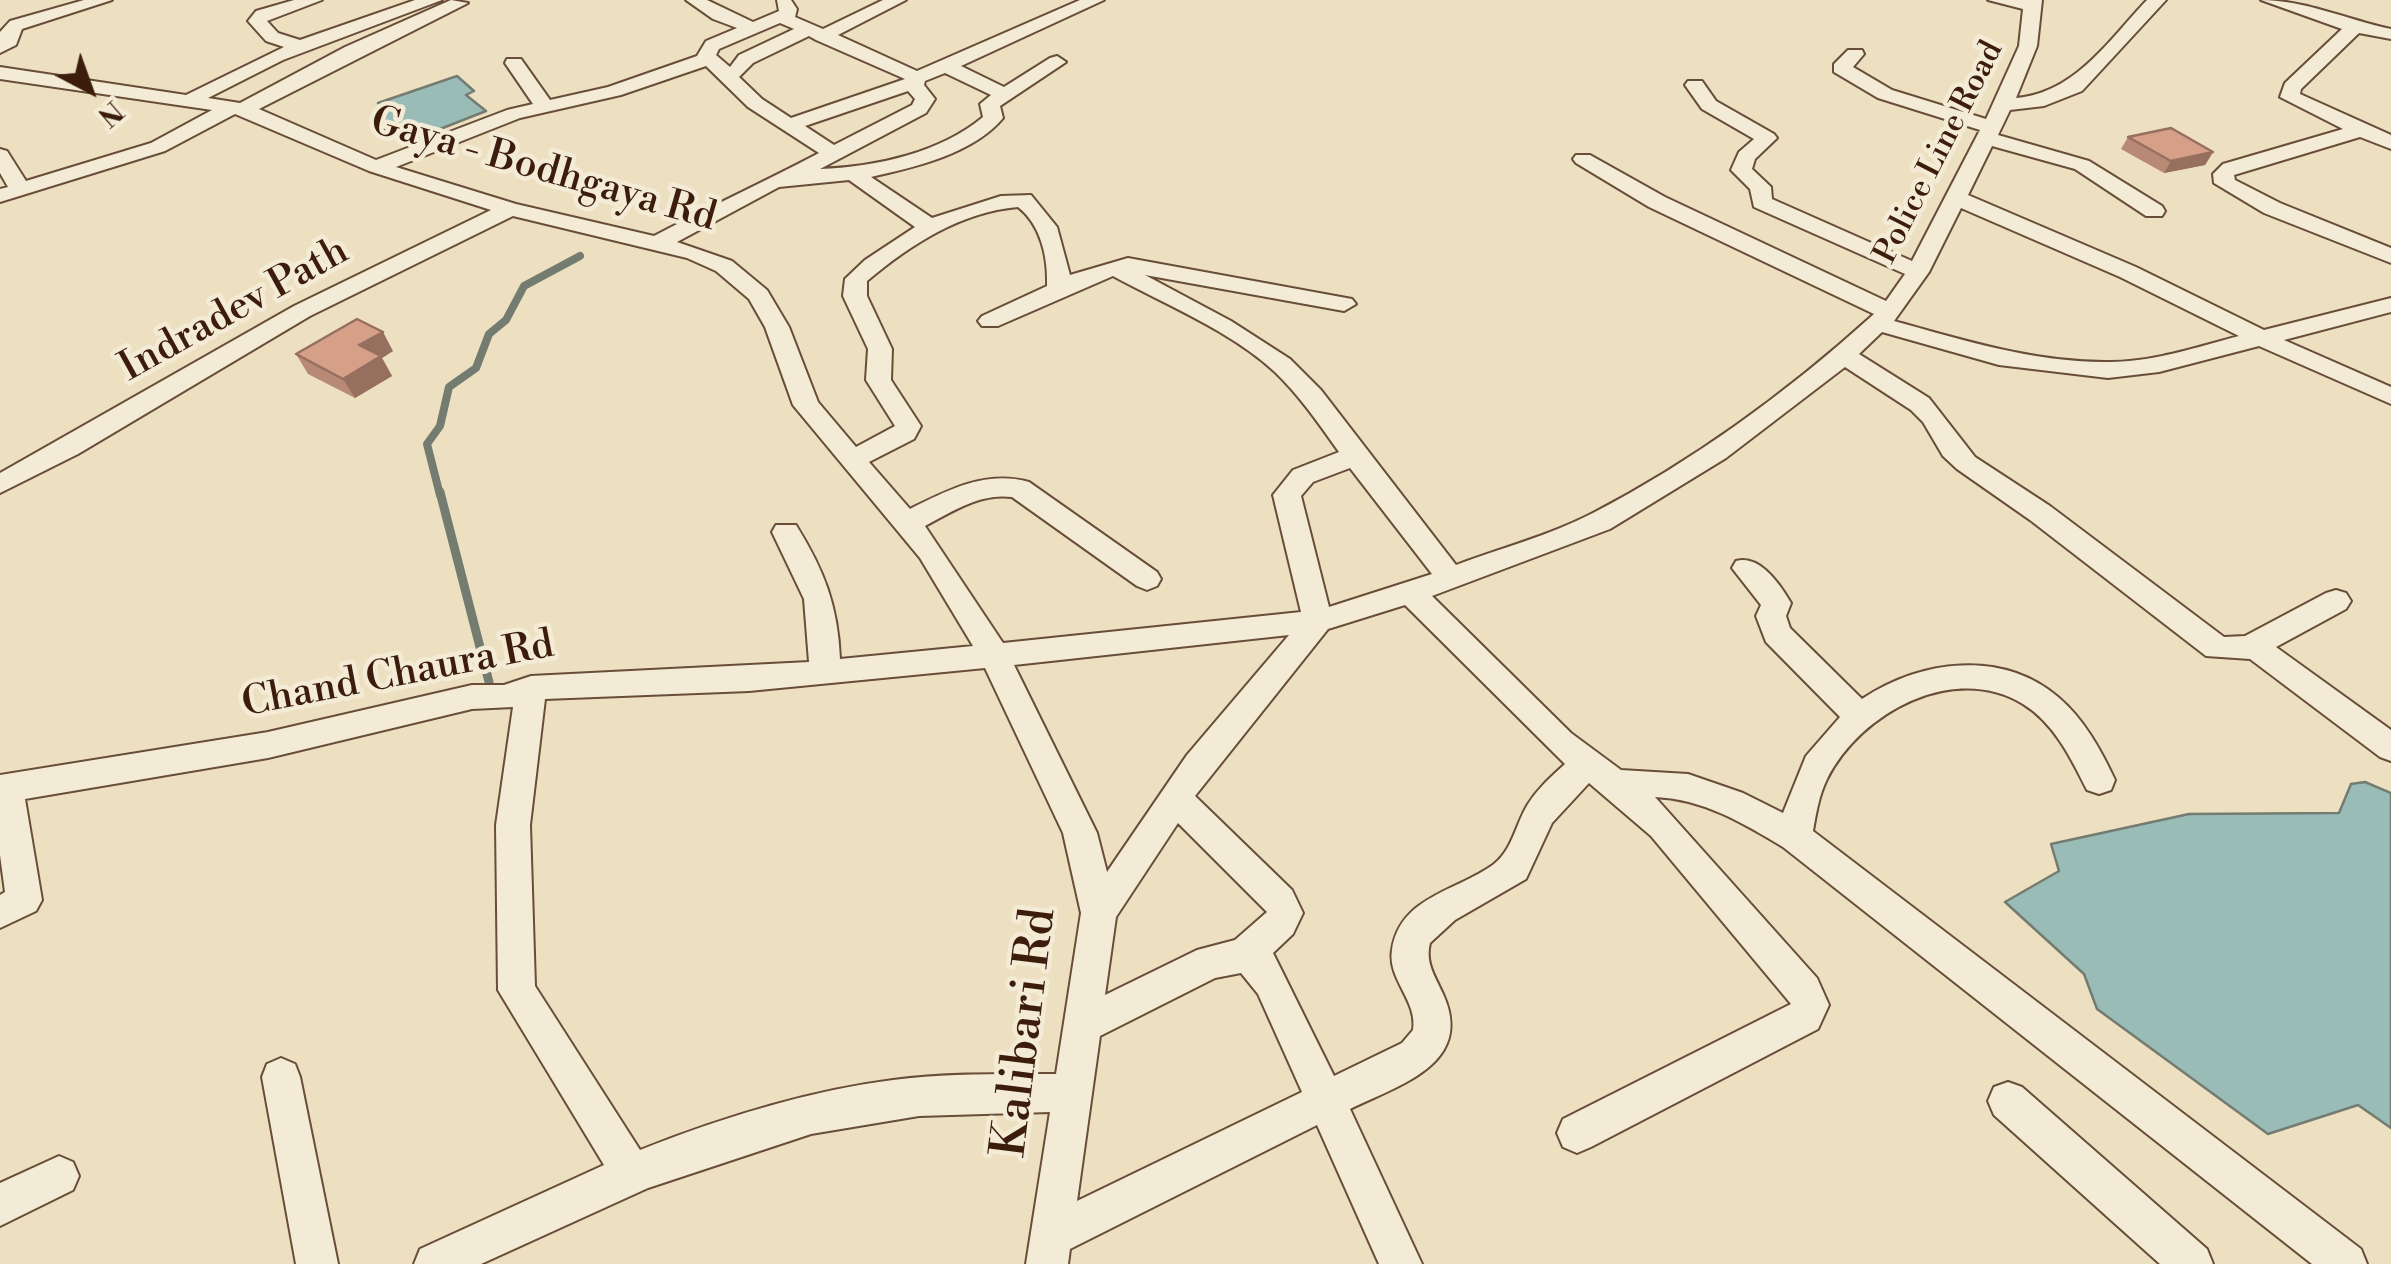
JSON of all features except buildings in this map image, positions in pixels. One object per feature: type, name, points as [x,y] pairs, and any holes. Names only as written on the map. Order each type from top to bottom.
[{"type":"street","points":[[0,47],[10,41],[10,32],[26,11],[103,0]]},
{"type":"street","points":[[306,48],[272,37],[257,22],[262,15],[314,0]]},
{"type":"street","points":[[191,100],[228,79],[380,16],[433,0]]},
{"type":"street","points":[[695,0],[719,15],[754,28]]},
{"type":"street","points":[[728,75],[746,59],[897,0]]},
{"type":"street","points":[[790,126],[915,80],[1095,0]]},
{"type":"street","points":[[1998,0],[2034,3]]},
{"type":"street","points":[[2003,105],[2038,102],[2075,87],[2156,0]]},
{"type":"street","points":[[2270,0],[2391,34]]},
{"type":"street","points":[[0,155],[10,193],[158,147],[459,2]]},
{"type":"street","name":"Police Line Road","points":[[1884,318],[1918,272],[2003,105],[2028,46],[2034,3]]},
{"type":"street","points":[[658,243],[752,192],[790,177],[834,154],[919,109],[925,99],[915,80],[815,33],[783,8],[754,28],[712,45],[708,57],[755,102],[834,154]]},
{"type":"street","points":[[2355,26],[2290,93],[2298,102],[2391,143]]},
{"type":"street","points":[[1855,54],[1842,71],[1876,91],[2082,166],[2154,210]]},
{"type":"street","points":[[376,167],[514,114],[614,91],[708,57]]},
{"type":"street","points":[[790,177],[852,174],[898,162],[973,134],[993,118],[988,108],[1004,94],[1058,62]]},
{"type":"street","points":[[514,63],[545,106]]},
{"type":"street","points":[[944,65],[1004,94]]},
{"type":"street","name":"Gaya - Bodhgaya Rd","points":[[0,73],[236,109],[376,167],[510,209],[708,258],[760,295],[778,327],[806,406],[930,551],[994,654]]},
{"type":"street","points":[[1695,85],[1708,105],[1767,138],[1746,156],[1740,170],[1760,187],[1762,202],[1918,272]]},
{"type":"street","points":[[2361,130],[2230,168],[2223,174],[2224,183],[2272,208],[2391,256]]},
{"type":"street","points":[[1583,159],[1657,202],[1884,318],[1999,357],[2108,370],[2159,364],[2391,305]]},
{"type":"street","points":[[852,174],[930,227]]},
{"type":"street","points":[[1954,197],[2128,272],[2260,338],[2391,396]]},
{"type":"street","points":[[852,460],[905,433],[908,426],[878,380],[880,349],[855,296],[856,279],[930,227],[1023,200],[1032,208],[1052,244],[1060,288]]},
{"type":"street","name":"Indradev Path","points":[[0,484],[69,448],[302,311],[510,209]]},
{"type":"street","points":[[990,321],[1114,268],[1142,265],[1344,304]]},
{"type":"street","points":[[1114,268],[1223,326],[1282,364],[1312,396],[1451,578]]},
{"type":"street","points":[[994,654],[1318,621],[1411,593],[1600,522],[1717,452],[1844,356],[1884,318]]},
{"type":"street","points":[[1844,356],[1920,404],[1933,416],[1952,450],[1966,463],[2040,514],[2202,639],[2231,650],[2252,645],[2336,601]]},
{"type":"street","points":[[1318,621],[1287,495],[1303,476],[1355,456]]},
{"type":"street","points":[[907,522],[984,487],[1001,484],[1019,489],[1146,579]]},
{"type":"street","points":[[786,532],[819,587],[824,606],[825,672]]},
{"type":"street","points":[[1746,568],[1776,603],[1771,616],[1776,634],[1859,716]]},
{"type":"street","points":[[1411,593],[1602,774],[1664,826],[1804,990],[1810,1005],[1805,1016],[1577,1133]]},
{"type":"street","points":[[1100,913],[1175,798],[1318,621]]},
{"type":"street","points":[[2252,645],[2391,748]]},
{"type":"street","name":"Chand Chaura Rd","points":[[3,789],[268,745],[472,698],[505,697],[531,688],[825,672],[994,654]]},
{"type":"street","name":"Kalibari Rd","points":[[994,654],[1080,833],[1100,913],[1050,1249]]},
{"type":"street","points":[[1795,837],[1805,791],[1817,766],[1859,716],[1888,697],[1926,680],[1991,678],[2032,694],[2050,708],[2081,746],[2099,780]]},
{"type":"street","points":[[531,688],[513,825],[517,990],[632,1174]]},
{"type":"street","points":[[1050,1249],[1326,1098],[1416,1056],[1430,1042],[1436,1021],[1409,956],[1416,931],[1432,917],[1507,874],[1523,858],[1535,822],[1550,799],[1602,774],[1714,794],[1795,837],[2346,1264]]},
{"type":"street","points":[[0,912],[24,900],[3,789]]},
{"type":"street","points":[[1084,1025],[1210,962],[1246,956],[1280,924],[1285,913],[1280,901],[1175,798]]},
{"type":"street","points":[[1246,956],[1258,964],[1271,982],[1401,1264]]},
{"type":"street","points":[[281,1077],[317,1264]]},
{"type":"street","points":[[435,1264],[632,1174],[791,1120],[872,1102],[938,1096],[1074,1093]]},
{"type":"street","points":[[2008,1101],[2192,1264]]},
{"type":"street","points":[[0,1205],[59,1176]]},
{"type":"water","points":[[457,76],[474,91],[466,95],[486,111],[407,142],[398,133],[388,137],[381,131],[389,126],[377,117],[388,111],[378,103]]},
{"type":"water","points":[[2365,782],[2391,793],[2391,1128],[2358,1105],[2268,1134],[2097,1009],[2084,974],[2005,902],[2059,871],[2051,844],[2189,814],[2339,813],[2351,784]]},
{"type":"waterway","points":[[440,495],[427,444],[440,426],[449,387],[476,368],[489,334],[506,320],[524,286],[580,256]]},
{"type":"waterway","points":[[440,492],[489,682]]}]
